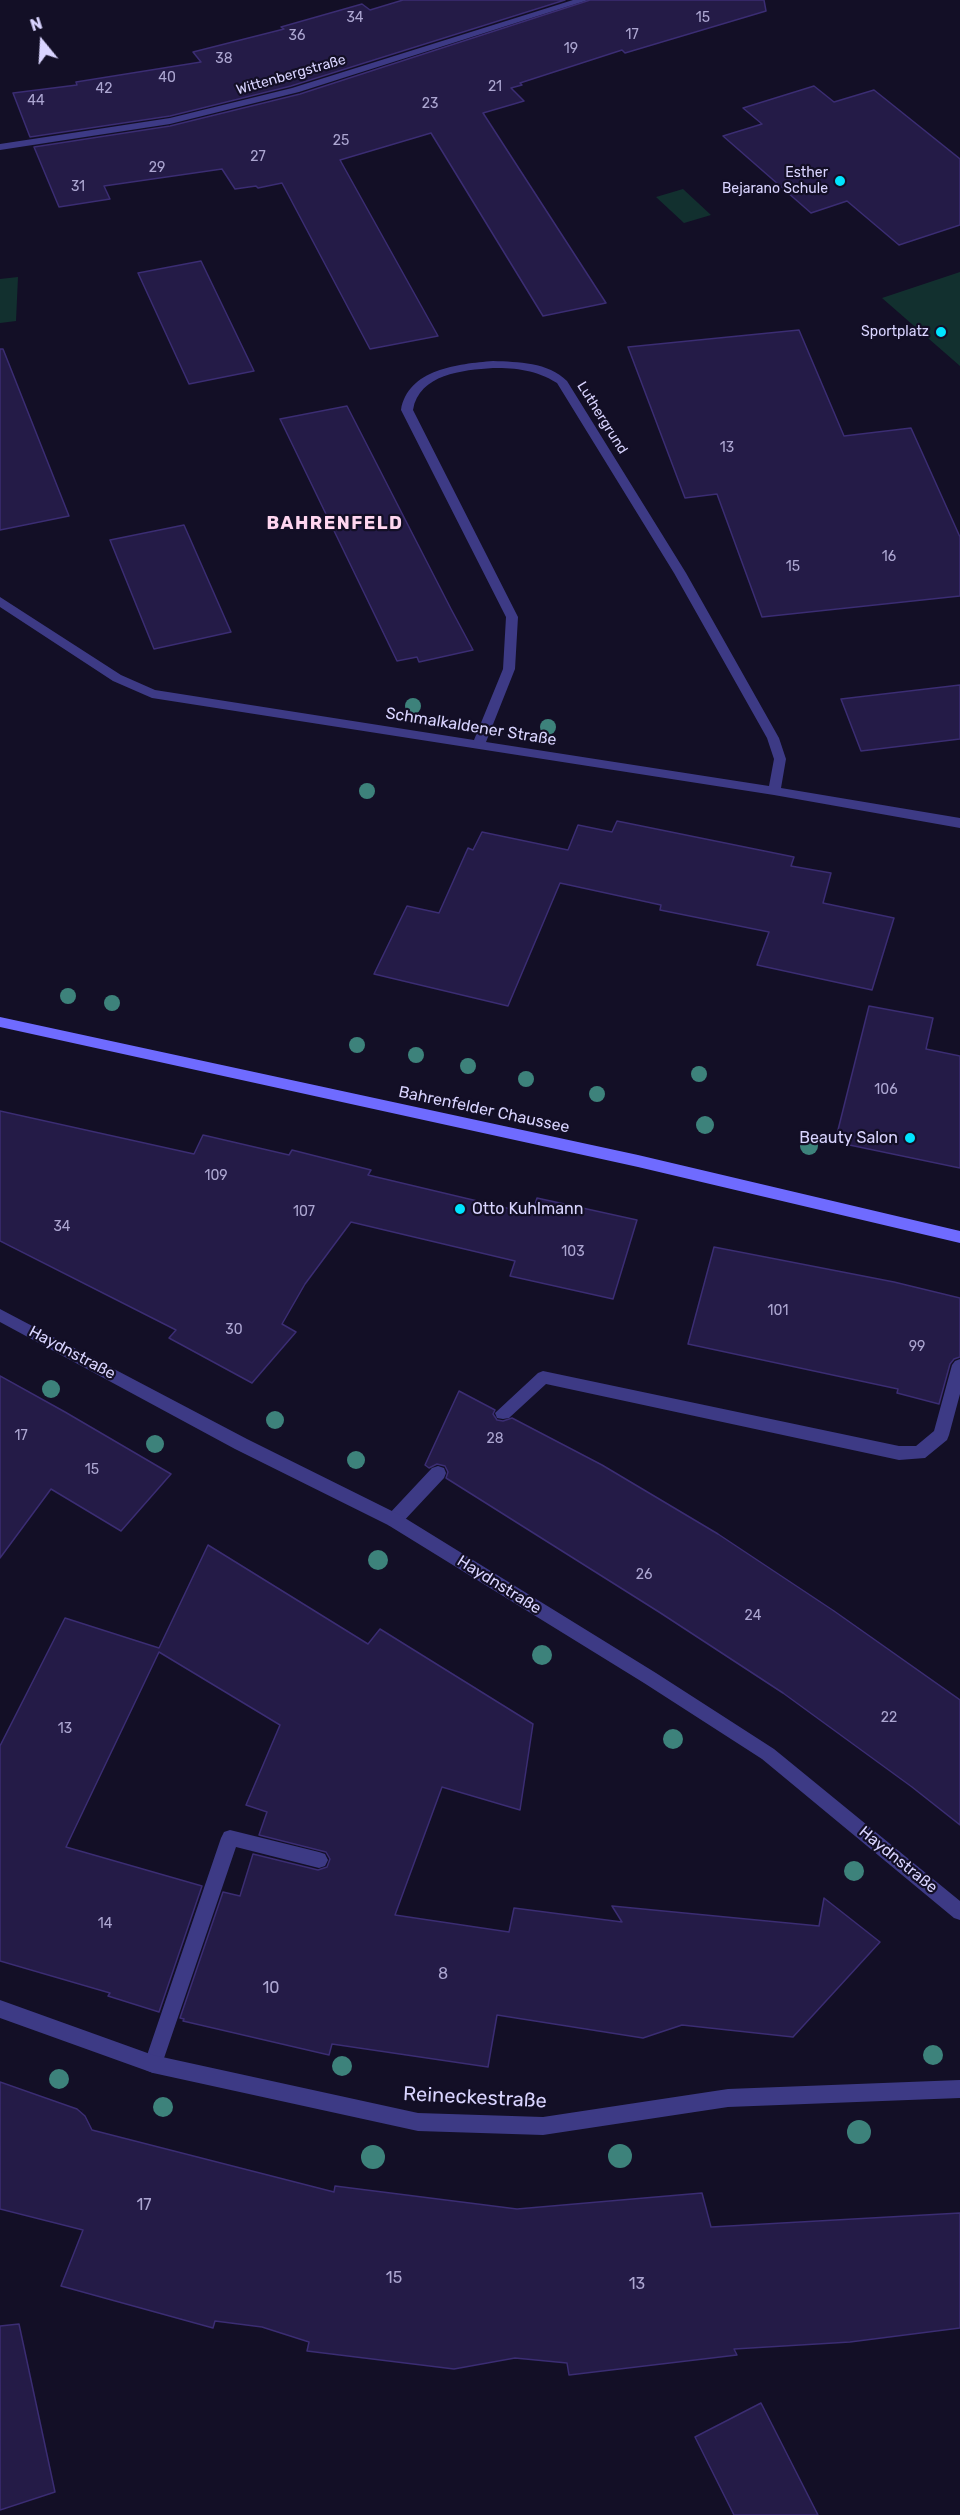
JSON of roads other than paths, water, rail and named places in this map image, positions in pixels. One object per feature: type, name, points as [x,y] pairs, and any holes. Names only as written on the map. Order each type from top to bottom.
[{"type":"main road","name":"Bahrenfelder Chaussee","points":[[0,1022],[638,1161],[960,1237]]},
{"type":"street","name":"Wittenbergstraße","points":[[0,147],[170,121],[283,93],[583,0]]},
{"type":"street","name":"Luthergrund","points":[[478,745],[509,669],[512,617],[407,410],[410,396],[425,382],[445,372],[492,364],[518,365],[546,371],[561,381],[680,573],[773,738],[780,759],[774,791]]},
{"type":"street","name":"Schmalkaldener Straße","points":[[0,601],[117,678],[152,694],[774,791],[960,823]]},
{"type":"street","name":"Haydnstraße","points":[[0,1315],[241,1444],[394,1520],[768,1754],[960,1912]]},
{"type":"street","points":[[503,1413],[543,1377],[900,1453],[919,1453],[941,1435],[960,1365]]},
{"type":"street","points":[[394,1520],[438,1473]]},
{"type":"street","points":[[153,2064],[230,1838],[319,1860]]},
{"type":"street","name":"Reineckestraße","points":[[0,2009],[153,2064],[418,2122],[543,2126],[728,2098],[960,2089]]},
{"type":"place","name":"Esther Bejarano Schule","points":[[840,181]]},
{"type":"place","name":"Sportplatz","points":[[941,332]]},
{"type":"place","name":"Beauty Salon","points":[[910,1138]]},
{"type":"place","name":"Otto Kuhlmann","points":[[460,1209]]},
{"type":"district","name":"BAHRENFELD","points":[[335,524]]}]
